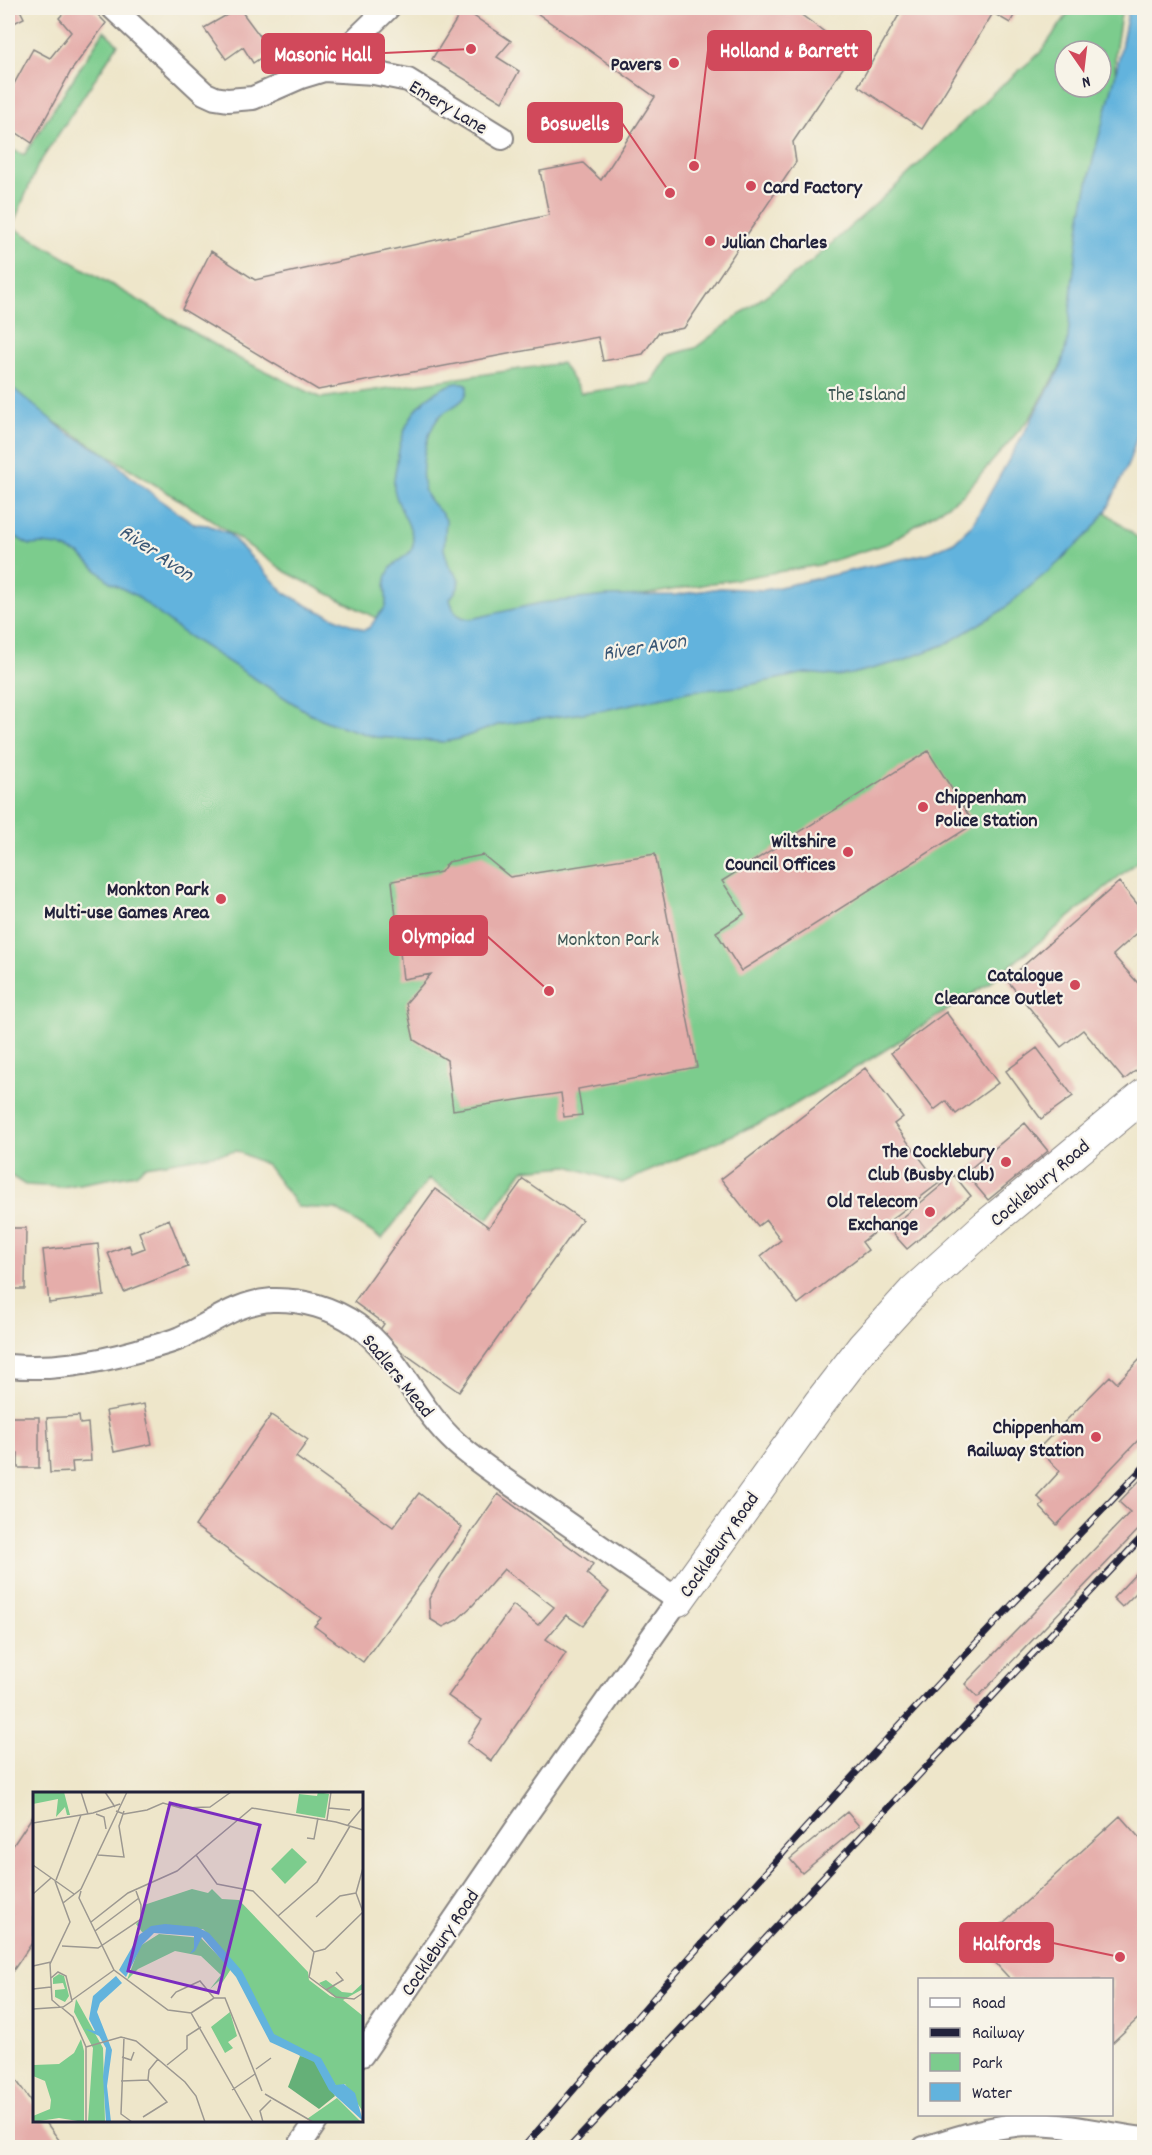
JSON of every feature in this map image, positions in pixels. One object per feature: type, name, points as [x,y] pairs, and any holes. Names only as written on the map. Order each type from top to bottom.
[{"type":"street","name":"Emery Lane","points":[[113,8],[186,78],[214,98],[228,100],[253,98],[301,77],[324,70],[374,73],[408,80],[502,138]]},
{"type":"street","name":"Emery Lane","points":[[324,70],[388,8]]},
{"type":"street","name":"Cocklebury Road","points":[[363,2054],[519,1825],[678,1600],[863,1347],[914,1291],[994,1219],[1144,1095]]},
{"type":"street","name":"Sadlers Mead","points":[[8,1366],[59,1367],[110,1359],[167,1343],[222,1315],[256,1302],[284,1300],[320,1306],[358,1325],[373,1338],[442,1429],[464,1450],[678,1600]]},
{"type":"street","points":[[298,2148],[316,2122]]},
{"type":"street","points":[[924,2148],[986,2130],[1028,2124],[1080,2128],[1144,2139]]},
{"type":"green space","name":"The Island","points":[[1072,8],[1122,8],[1115,53],[1116,105],[1082,330],[1030,418],[963,495],[889,543],[819,565],[442,629],[374,617],[286,572],[207,517],[8,393],[8,148],[24,155],[104,31],[118,44],[38,165],[12,227],[238,358],[321,398],[562,363],[581,393],[651,383],[670,355],[695,348],[812,261],[897,185],[995,91],[1040,53]]},
{"type":"green space","name":"Monkton Park","points":[[8,498],[380,735],[1097,505],[1144,543],[1144,668],[1139,691],[1140,735],[1144,758],[1144,856],[988,984],[882,1052],[774,1117],[622,1183],[568,1166],[523,1170],[488,1219],[429,1179],[382,1239],[336,1209],[298,1207],[267,1165],[237,1151],[146,1166],[136,1174],[62,1187],[25,1185],[8,1174]]},
{"type":"water","name":"River Avon","points":[[1129,8],[1144,8],[1144,399],[1138,411],[1137,436],[1129,462],[1107,510],[1091,531],[1058,563],[1001,611],[946,644],[898,662],[852,674],[836,676],[806,673],[739,687],[691,691],[605,710],[498,725],[459,739],[443,742],[375,737],[328,722],[307,712],[183,633],[135,595],[111,583],[79,554],[59,546],[30,545],[13,535],[8,525],[8,384],[66,432],[106,454],[168,506],[195,524],[208,525],[228,533],[285,593],[312,608],[364,630],[371,626],[385,607],[385,586],[391,567],[410,552],[413,545],[411,532],[394,488],[402,438],[417,408],[425,400],[445,387],[461,383],[467,384],[465,396],[458,404],[439,417],[430,433],[424,454],[423,476],[428,498],[446,520],[444,549],[449,566],[459,579],[458,588],[450,599],[454,610],[462,617],[471,619],[540,603],[607,596],[675,595],[720,588],[764,590],[929,553],[954,542],[972,525],[1061,367],[1068,338],[1081,216],[1109,99],[1113,99],[1115,77]]},
{"type":"building","points":[[8,8],[19,8],[24,18],[8,26]]},
{"type":"building","points":[[68,8],[91,8],[106,23],[71,71],[32,143],[8,127],[10,105],[8,95],[33,49],[50,58],[71,32],[59,18]]},
{"type":"building","points":[[239,8],[271,51],[253,63],[243,47],[226,59],[204,28]]},
{"type":"building","points":[[530,8],[792,8],[853,53],[793,142],[796,162],[684,328],[658,333],[643,354],[603,361],[598,337],[318,390],[182,309],[211,251],[255,280],[549,215],[540,171],[583,163],[601,180],[655,97]]},
{"type":"building","points":[[873,8],[1018,8],[1010,23],[993,13],[922,129],[858,86],[899,15]]},
{"type":"building","points":[[463,9],[511,41],[497,57],[519,71],[502,102],[432,59]]},
{"type":"building","name":"Wiltshire Council Offices","points":[[928,751],[974,824],[741,971],[716,932],[744,914],[722,881]]},
{"type":"building","points":[[655,854],[697,1067],[578,1089],[582,1115],[564,1117],[561,1093],[453,1110],[447,1060],[414,1040],[406,1003],[431,974],[403,979],[392,881],[441,872],[448,862],[483,855],[510,877]]},
{"type":"building","name":"Catalogue Clearance Outlet","points":[[1119,882],[1144,912],[1144,927],[1113,955],[1144,990],[1144,1064],[1124,1080],[1083,1030],[1061,1047],[1007,980]]},
{"type":"building","points":[[946,1012],[998,1083],[956,1114],[946,1101],[934,1110],[891,1053]]},
{"type":"building","points":[[1037,1048],[1073,1096],[1041,1119],[1006,1071]]},
{"type":"building","points":[[865,1068],[903,1117],[894,1124],[939,1183],[862,1242],[868,1250],[798,1304],[761,1256],[781,1240],[766,1220],[758,1226],[721,1179]]},
{"type":"building","name":"The Cocklebury Club (Busby Club)","points":[[1025,1123],[1048,1151],[988,1200],[965,1173]]},
{"type":"building","name":"Old Telecom Exchange","points":[[954,1175],[971,1196],[907,1249],[889,1229]]},
{"type":"building","points":[[523,1179],[582,1220],[459,1392],[377,1334],[384,1324],[354,1302],[435,1189],[489,1227]]},
{"type":"building","points":[[169,1219],[188,1267],[124,1292],[108,1253],[129,1245],[132,1253],[145,1248],[139,1232]]},
{"type":"building","points":[[8,1228],[26,1228],[25,1289],[8,1289]]},
{"type":"building","points":[[98,1244],[104,1296],[49,1303],[43,1250]]},
{"type":"building","name":"Chippenham Railway Station","points":[[1144,1355],[1144,1434],[1057,1525],[1040,1507],[1044,1503],[1037,1496],[1060,1471],[1038,1449],[1110,1376],[1117,1383]]},
{"type":"building","points":[[144,1404],[152,1444],[114,1452],[106,1411]]},
{"type":"building","points":[[271,1415],[308,1440],[296,1457],[393,1527],[419,1493],[462,1528],[363,1662],[314,1626],[321,1618],[195,1526]]},
{"type":"building","points":[[79,1416],[80,1424],[88,1423],[91,1461],[72,1462],[73,1472],[50,1473],[47,1418]]},
{"type":"building","points":[[8,1417],[39,1417],[39,1468],[18,1468],[18,1453],[8,1453]]},
{"type":"building","points":[[1144,1476],[1144,1524],[978,1697],[965,1684],[1130,1512],[1119,1502]]},
{"type":"building","points":[[498,1494],[593,1564],[587,1574],[609,1592],[583,1626],[566,1615],[546,1639],[566,1653],[491,1761],[467,1743],[482,1720],[448,1696],[513,1605],[538,1625],[554,1607],[504,1569],[473,1605],[457,1620],[443,1627],[430,1619],[429,1599],[442,1575]]},
{"type":"building","points":[[1144,1565],[1144,1585],[1122,1607],[1113,1598]]},
{"type":"building","points":[[847,1812],[859,1826],[802,1873],[790,1859]]},
{"type":"building","points":[[33,1816],[33,1941],[8,1978],[8,1853]]},
{"type":"building","points":[[1120,1816],[1144,1843],[1144,2013],[1113,2042],[1113,1978],[1009,1978],[979,1945]]},
{"type":"building","points":[[8,2068],[33,2105],[33,2122],[46,2122],[65,2148],[8,2148]]},
{"type":"railway","points":[[523,2148],[675,1974],[906,1718],[1144,1467]]},
{"type":"railway","points":[[569,2148],[1144,1535]]},
{"type":"place","name":"Masonic Hall","points":[[471,49]]},
{"type":"place","name":"Pavers","points":[[674,63]]},
{"type":"place","name":"Holland & Barrett","points":[[694,166]]},
{"type":"place","name":"Card Factory","points":[[751,186]]},
{"type":"place","name":"Boswells","points":[[670,193]]},
{"type":"place","name":"Julian Charles","points":[[710,241]]},
{"type":"place","name":"Chippenham Police Station","points":[[923,807]]},
{"type":"place","name":"Wiltshire Council Offices","points":[[848,852]]},
{"type":"place","name":"Monkton Park Multi-use Games Area","points":[[221,899]]},
{"type":"place","name":"Catalogue Clearance Outlet","points":[[1075,985]]},
{"type":"place","name":"Olympiad","points":[[549,991]]},
{"type":"place","name":"The Cocklebury Club (Busby Club)","points":[[1006,1162]]},
{"type":"place","name":"Old Telecom Exchange","points":[[930,1212]]},
{"type":"place","name":"Chippenham Railway Station","points":[[1096,1437]]},
{"type":"place","name":"Halfords","points":[[1120,1957]]}]
